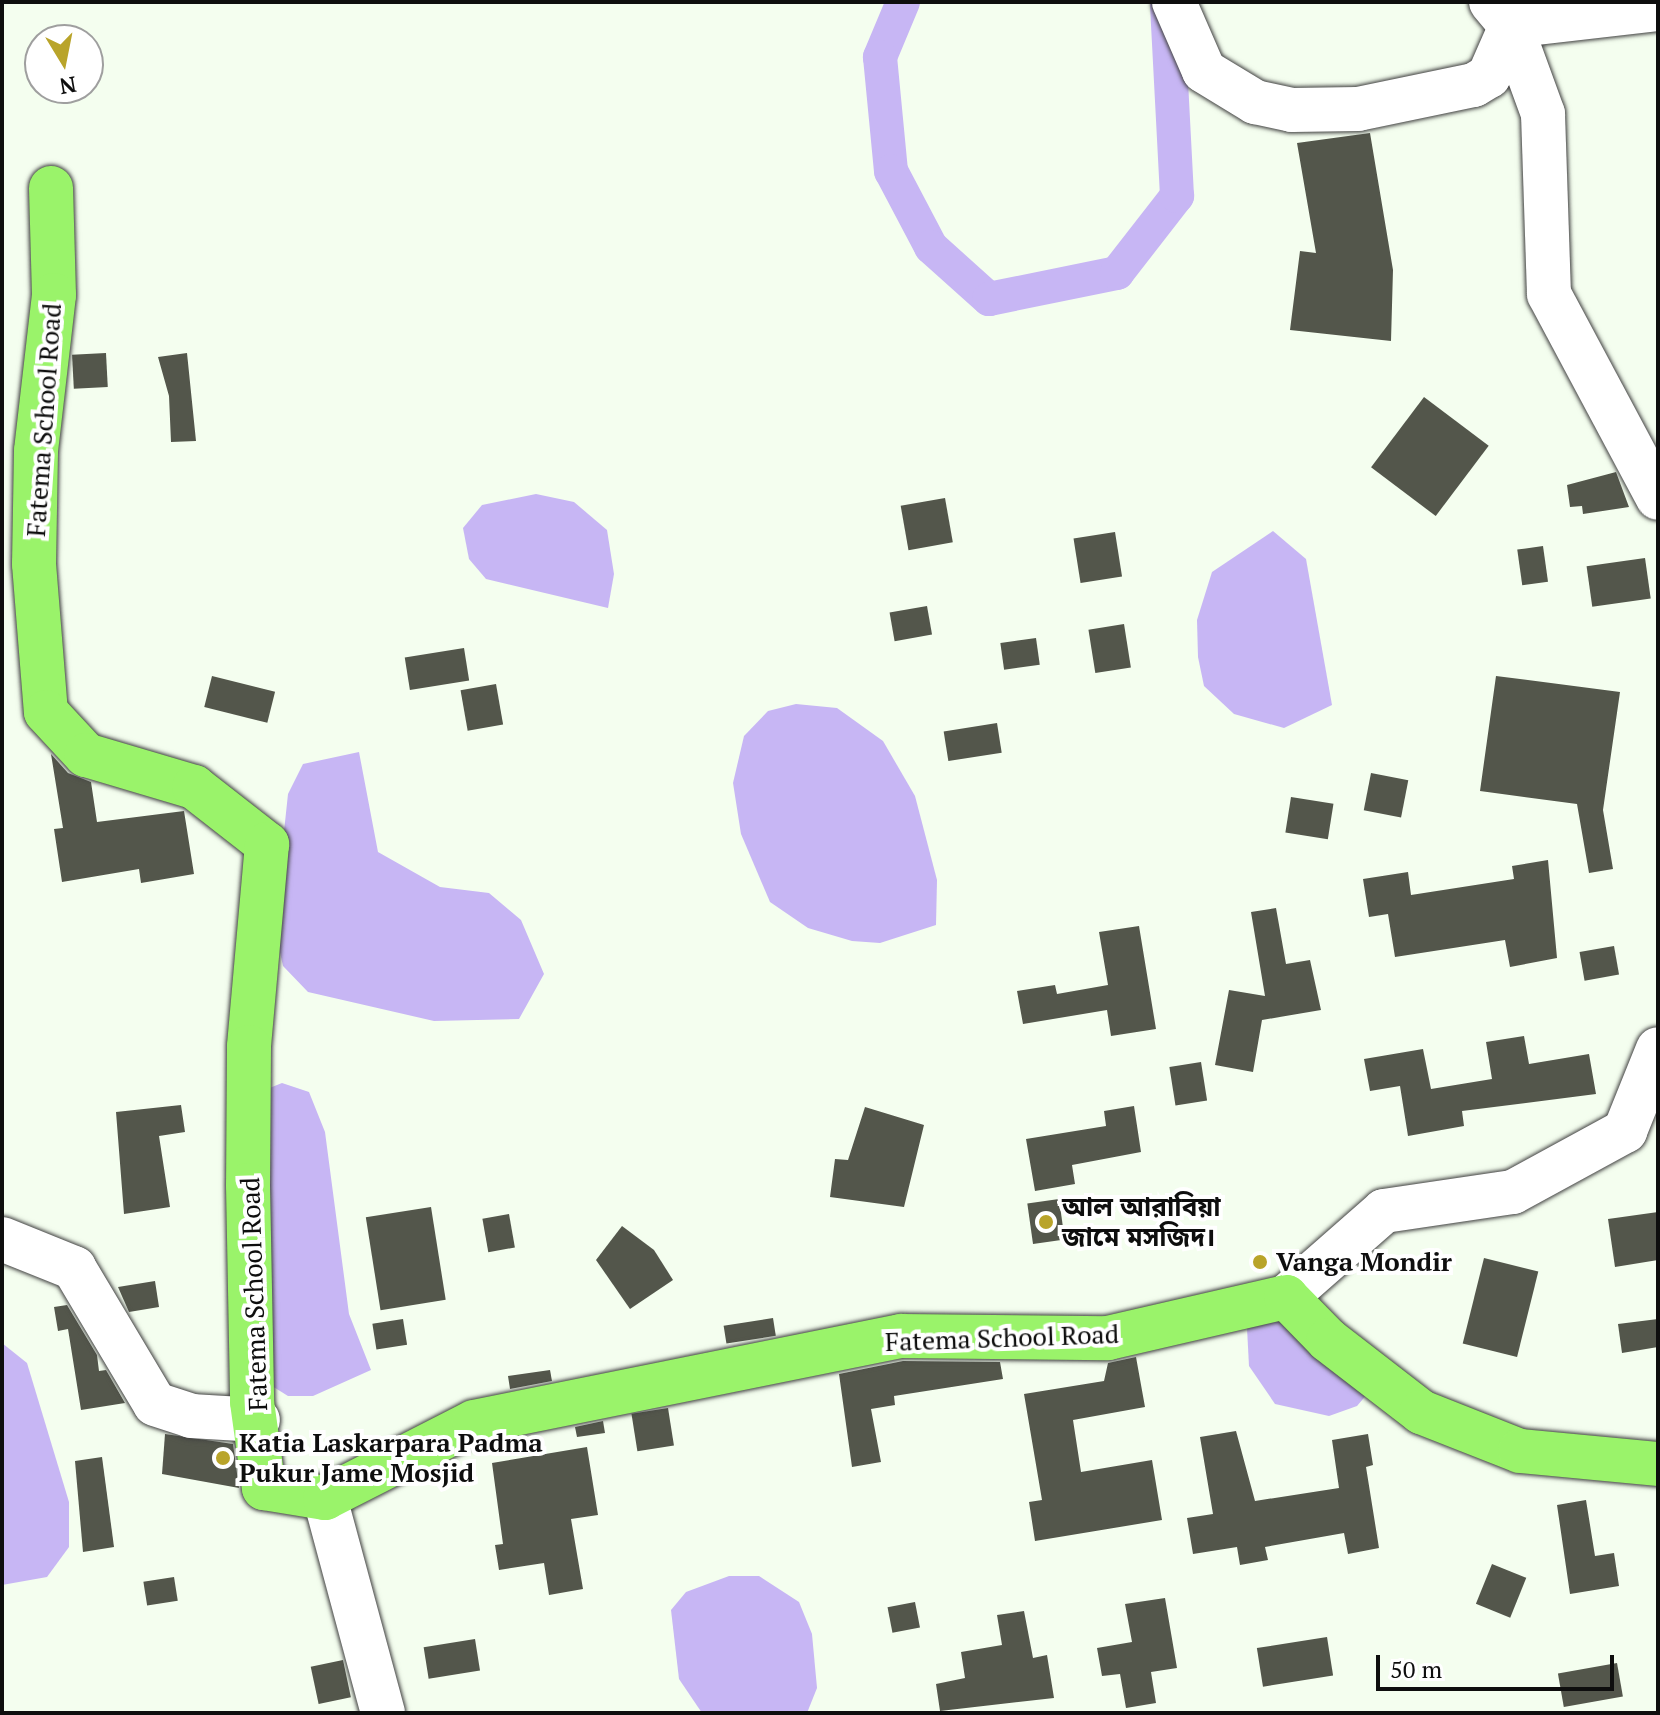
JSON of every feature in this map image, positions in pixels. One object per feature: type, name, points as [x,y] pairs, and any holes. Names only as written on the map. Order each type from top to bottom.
[{"type":"main road","name":"Fatema School Road","points":[[51,188],[54,295],[36,451],[34,564],[46,712],[86,755],[194,787],[267,844],[249,1047],[252,1387],[264,1488],[325,1498],[474,1422],[901,1336],[1108,1338],[1286,1297]]},
{"type":"main road","points":[[1286,1297],[1328,1340],[1421,1412],[1520,1451],[1658,1464]]},
{"type":"street","points":[[1174,2],[1204,71],[1255,102],[1292,110],[1358,109],[1474,85],[1489,76],[1501,14]]},
{"type":"street","points":[[1501,14],[1658,9]]},
{"type":"street","points":[[1501,14],[1543,114],[1549,294],[1658,498]]},
{"type":"street","points":[[1286,1297],[1384,1211],[1513,1192],[1625,1131],[1658,1049]]},
{"type":"street","points":[[2,1239],[74,1268],[155,1404],[191,1416],[258,1420]]},
{"type":"street","points":[[325,1498],[383,1713]]},
{"type":"shaded area","points":[[536,494],[574,502],[607,530],[614,574],[608,608],[486,579],[469,559],[463,528],[482,505]]},
{"type":"shaded area","points":[[1273,531],[1306,559],[1332,705],[1284,728],[1234,714],[1204,686],[1198,657],[1197,620],[1212,572]]},
{"type":"shaded area","points":[[796,704],[837,708],[883,741],[915,796],[937,880],[936,925],[880,943],[852,941],[808,928],[770,902],[741,834],[733,783],[744,736],[768,711]]},
{"type":"shaded area","points":[[359,752],[378,852],[440,887],[489,893],[521,920],[544,974],[519,1019],[434,1021],[308,992],[283,966],[274,925],[288,794],[303,764]]},
{"type":"shaded area","points":[[282,1083],[309,1092],[325,1132],[349,1314],[371,1370],[313,1396],[288,1396],[272,1386],[267,1089]]},
{"type":"shaded area","points":[[1308,1296],[1362,1341],[1368,1393],[1357,1406],[1329,1416],[1275,1404],[1249,1366],[1247,1328]]},
{"type":"shaded area","points":[[2,1343],[27,1363],[69,1502],[69,1547],[47,1577],[2,1585]]},
{"type":"shaded area","points":[[729,1576],[759,1576],[799,1602],[812,1634],[817,1688],[807,1713],[702,1713],[679,1679],[671,1610],[686,1592]]},
{"type":"building","points":[[1370,133],[1393,270],[1391,341],[1290,330],[1300,251],[1316,253],[1297,143]]},
{"type":"building","points":[[106,353],[108,387],[74,389],[72,355]]},
{"type":"building","points":[[187,353],[196,441],[171,442],[169,396],[158,357]]},
{"type":"building","points":[[1424,397],[1489,446],[1436,516],[1371,467]]},
{"type":"building","points":[[1616,472],[1629,507],[1583,514],[1582,506],[1570,507],[1567,485]]},
{"type":"building","points":[[945,498],[953,542],[908,550],[901,506]]},
{"type":"building","points":[[1115,532],[1122,576],[1081,583],[1074,539]]},
{"type":"building","points":[[1543,546],[1548,582],[1522,585],[1517,550]]},
{"type":"building","points":[[1645,558],[1651,599],[1592,607],[1587,566]]},
{"type":"building","points":[[927,606],[932,635],[895,641],[890,613]]},
{"type":"building","points":[[1124,624],[1131,667],[1095,673],[1088,630]]},
{"type":"building","points":[[1036,638],[1040,665],[1004,670],[1000,643]]},
{"type":"building","points":[[464,648],[469,681],[410,690],[405,657]]},
{"type":"building","points":[[212,676],[275,692],[267,723],[204,707]]},
{"type":"building","points":[[1496,676],[1620,692],[1603,810],[1613,869],[1589,873],[1577,804],[1480,791]]},
{"type":"building","points":[[496,684],[503,724],[468,731],[461,690]]},
{"type":"building","points":[[997,723],[1002,753],[948,761],[944,731]]},
{"type":"building","points":[[51,754],[68,773],[91,782],[97,822],[184,811],[194,874],[141,883],[139,869],[62,882],[54,829],[63,828]]},
{"type":"building","points":[[1371,773],[1408,780],[1401,818],[1364,810]]},
{"type":"building","points":[[1291,797],[1333,804],[1328,839],[1285,833]]},
{"type":"building","points":[[1548,860],[1557,958],[1510,967],[1505,940],[1395,957],[1388,914],[1369,917],[1363,879],[1408,872],[1411,895],[1514,879],[1512,866]]},
{"type":"building","points":[[1276,908],[1286,964],[1310,960],[1321,1010],[1262,1020],[1253,1072],[1215,1065],[1229,990],[1265,996],[1251,912]]},
{"type":"building","points":[[1139,926],[1156,1029],[1111,1036],[1107,1010],[1023,1024],[1017,991],[1055,985],[1057,994],[1108,985],[1099,932]]},
{"type":"building","points":[[1614,946],[1619,975],[1585,981],[1580,952]]},
{"type":"building","points":[[1524,1036],[1529,1064],[1589,1054],[1596,1094],[1462,1111],[1464,1126],[1408,1136],[1400,1086],[1370,1091],[1364,1059],[1423,1049],[1431,1089],[1492,1079],[1486,1042]]},
{"type":"building","points":[[1201,1062],[1207,1101],[1175,1106],[1169,1067]]},
{"type":"building","points":[[181,1105],[185,1132],[159,1136],[170,1207],[124,1214],[116,1112]]},
{"type":"building","points":[[1134,1106],[1141,1152],[1072,1165],[1075,1184],[1035,1191],[1026,1139],[1106,1126],[1104,1111]]},
{"type":"building","points":[[865,1107],[924,1125],[904,1207],[830,1197],[835,1159],[848,1160]]},
{"type":"building","points":[[1059,1199],[1065,1240],[1033,1244],[1027,1203]]},
{"type":"building","points":[[431,1207],[446,1300],[381,1310],[366,1217]]},
{"type":"building","points":[[1658,1212],[1658,1260],[1615,1267],[1608,1219]]},
{"type":"building","points":[[509,1214],[515,1247],[488,1252],[482,1219]]},
{"type":"building","points":[[622,1226],[654,1250],[673,1280],[630,1309],[596,1260]]},
{"type":"building","points":[[1484,1258],[1538,1272],[1517,1357],[1463,1343]]},
{"type":"building","points":[[155,1281],[159,1307],[129,1312],[118,1287]]},
{"type":"building","points":[[67,1305],[97,1355],[99,1371],[106,1370],[125,1403],[81,1410],[68,1329],[58,1331],[54,1307]]},
{"type":"building","points":[[773,1318],[776,1336],[726,1344],[724,1326]]},
{"type":"building","points":[[403,1319],[407,1345],[376,1350],[372,1324]]},
{"type":"building","points":[[1658,1319],[1658,1347],[1622,1353],[1618,1324]]},
{"type":"building","points":[[1136,1357],[1145,1407],[1073,1420],[1081,1472],[1152,1460],[1162,1520],[1035,1541],[1029,1502],[1042,1500],[1024,1394],[1104,1381],[1108,1363]]},
{"type":"building","points":[[903,1361],[1000,1362],[1003,1379],[894,1396],[895,1405],[871,1409],[881,1462],[852,1467],[839,1374]]},
{"type":"building","points":[[550,1370],[552,1381],[510,1389],[508,1376]]},
{"type":"building","points":[[668,1408],[674,1446],[637,1451],[631,1414]]},
{"type":"building","points":[[603,1421],[605,1433],[577,1437],[575,1427]]},
{"type":"building","points":[[1236,1431],[1255,1501],[1339,1488],[1332,1440],[1368,1434],[1373,1465],[1366,1467],[1379,1548],[1348,1554],[1344,1533],[1265,1547],[1268,1560],[1240,1565],[1237,1547],[1193,1554],[1187,1518],[1213,1514],[1200,1437]]},
{"type":"building","points":[[165,1434],[233,1444],[239,1488],[162,1474]]},
{"type":"building","points":[[587,1447],[598,1515],[571,1519],[583,1589],[549,1595],[544,1563],[499,1570],[495,1545],[503,1544],[492,1463]]},
{"type":"building","points":[[102,1457],[114,1547],[83,1552],[75,1461]]},
{"type":"building","points":[[1586,1500],[1595,1556],[1614,1553],[1619,1586],[1570,1594],[1557,1505]]},
{"type":"building","points":[[1492,1564],[1526,1578],[1510,1618],[1476,1604]]},
{"type":"building","points":[[174,1577],[178,1601],[147,1606],[143,1582]]},
{"type":"building","points":[[1165,1598],[1177,1668],[1151,1672],[1156,1703],[1126,1708],[1120,1674],[1102,1676],[1097,1648],[1132,1642],[1125,1604]]},
{"type":"building","points":[[915,1602],[920,1628],[892,1633],[888,1607]]},
{"type":"building","points":[[1024,1611],[1033,1658],[1047,1655],[1054,1698],[940,1711],[936,1684],[965,1678],[961,1652],[1002,1645],[997,1615]]},
{"type":"building","points":[[1327,1637],[1333,1676],[1263,1687],[1257,1648]]},
{"type":"building","points":[[475,1639],[480,1671],[429,1679],[424,1647]]},
{"type":"building","points":[[343,1660],[351,1697],[319,1704],[311,1667]]},
{"type":"building","points":[[1617,1663],[1623,1696],[1564,1707],[1558,1673]]},
{"type":"waterway","points":[[903,2],[880,57],[891,171],[931,247],[989,299],[1117,273],[1177,196],[1167,6]]},
{"type":"place","name":"আল আরাবিয়া জামে মসজিদ।","points":[[1046,1222]]},
{"type":"place","name":"Vanga Mondir","points":[[1260,1262]]},
{"type":"place","name":"Katia Laskarpara Padma Pukur Jame Mosjid","points":[[223,1458]]}]
